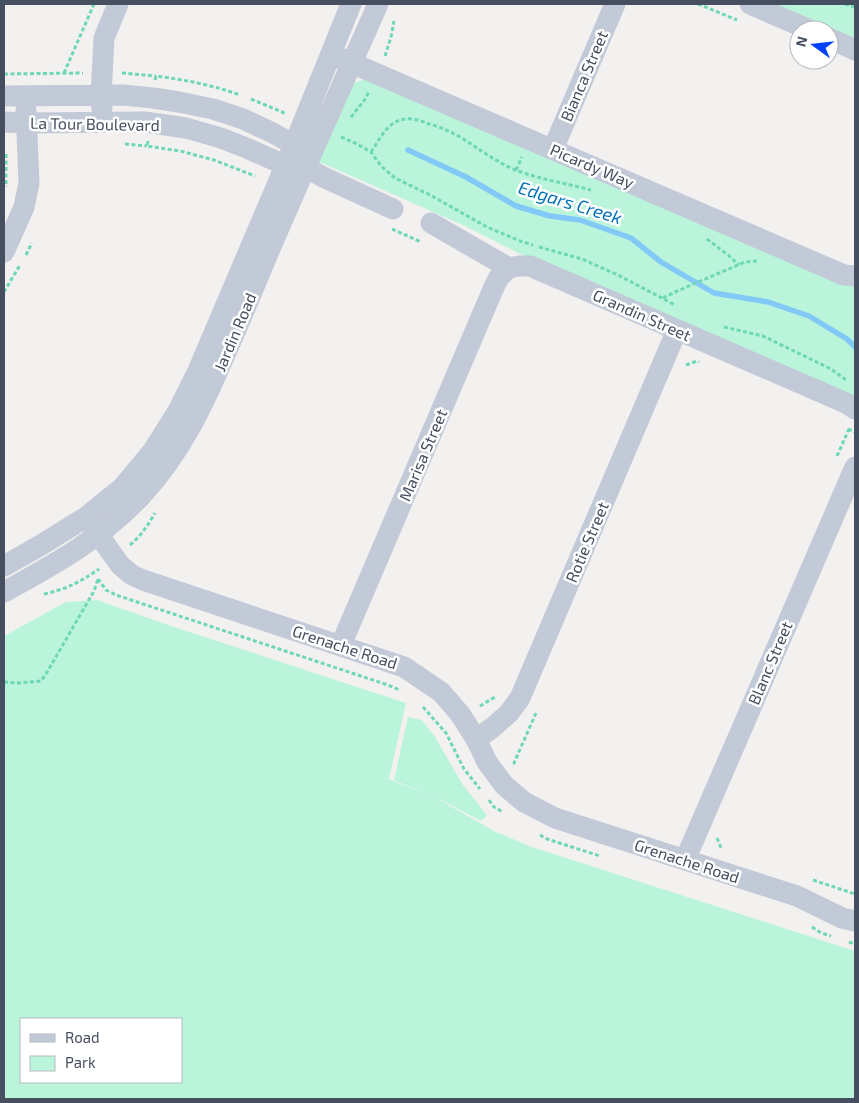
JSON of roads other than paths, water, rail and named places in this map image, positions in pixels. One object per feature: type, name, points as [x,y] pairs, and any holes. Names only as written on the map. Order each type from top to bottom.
[{"type":"street","points":[[103,122],[104,38],[118,4]]},
{"type":"street","points":[[294,145],[351,4]]},
{"type":"street","name":"Jardin Road","points":[[4,566],[86,517],[122,488],[152,452],[178,411],[296,166],[352,62],[378,4]]},
{"type":"street","name":"Bianca Street","points":[[553,149],[615,4]]},
{"type":"street","points":[[750,4],[789,21]]},
{"type":"street","points":[[839,43],[855,50]]},
{"type":"street","name":"Picardy Way","points":[[330,54],[844,275],[855,276]]},
{"type":"street","name":"La Tour Boulevard","points":[[4,96],[123,95],[179,102],[213,109],[273,132],[294,145],[296,166],[221,138],[186,128],[145,122],[4,122]]},
{"type":"street","points":[[4,252],[24,207],[29,183],[26,97]]},
{"type":"street","points":[[296,166],[393,209]]},
{"type":"street","name":"Jardin Road","points":[[4,592],[57,563],[98,535],[120,517],[143,494],[185,439],[208,394],[296,166]]},
{"type":"street","points":[[431,223],[509,268]]},
{"type":"street","name":"Grandin Street","points":[[509,268],[530,266],[846,403],[855,409]]},
{"type":"street","name":"Marisa Street","points":[[341,646],[494,287],[499,277],[509,268]]},
{"type":"street","name":"Rotie Street","points":[[476,739],[509,713],[520,698],[677,330]]},
{"type":"street","name":"Blanc Street","points":[[685,860],[855,467]]},
{"type":"street","name":"Grenache Road","points":[[86,517],[120,565],[132,575],[404,667],[441,692],[460,714],[476,739],[487,762],[504,785],[524,802],[555,818],[798,896],[842,918],[855,922]]},
{"type":"waterway","name":"Edgars Creek","points":[[408,150],[466,177],[516,206],[550,216],[580,220],[631,238],[661,262],[714,293],[768,302],[809,316],[847,339],[855,347]]}]
